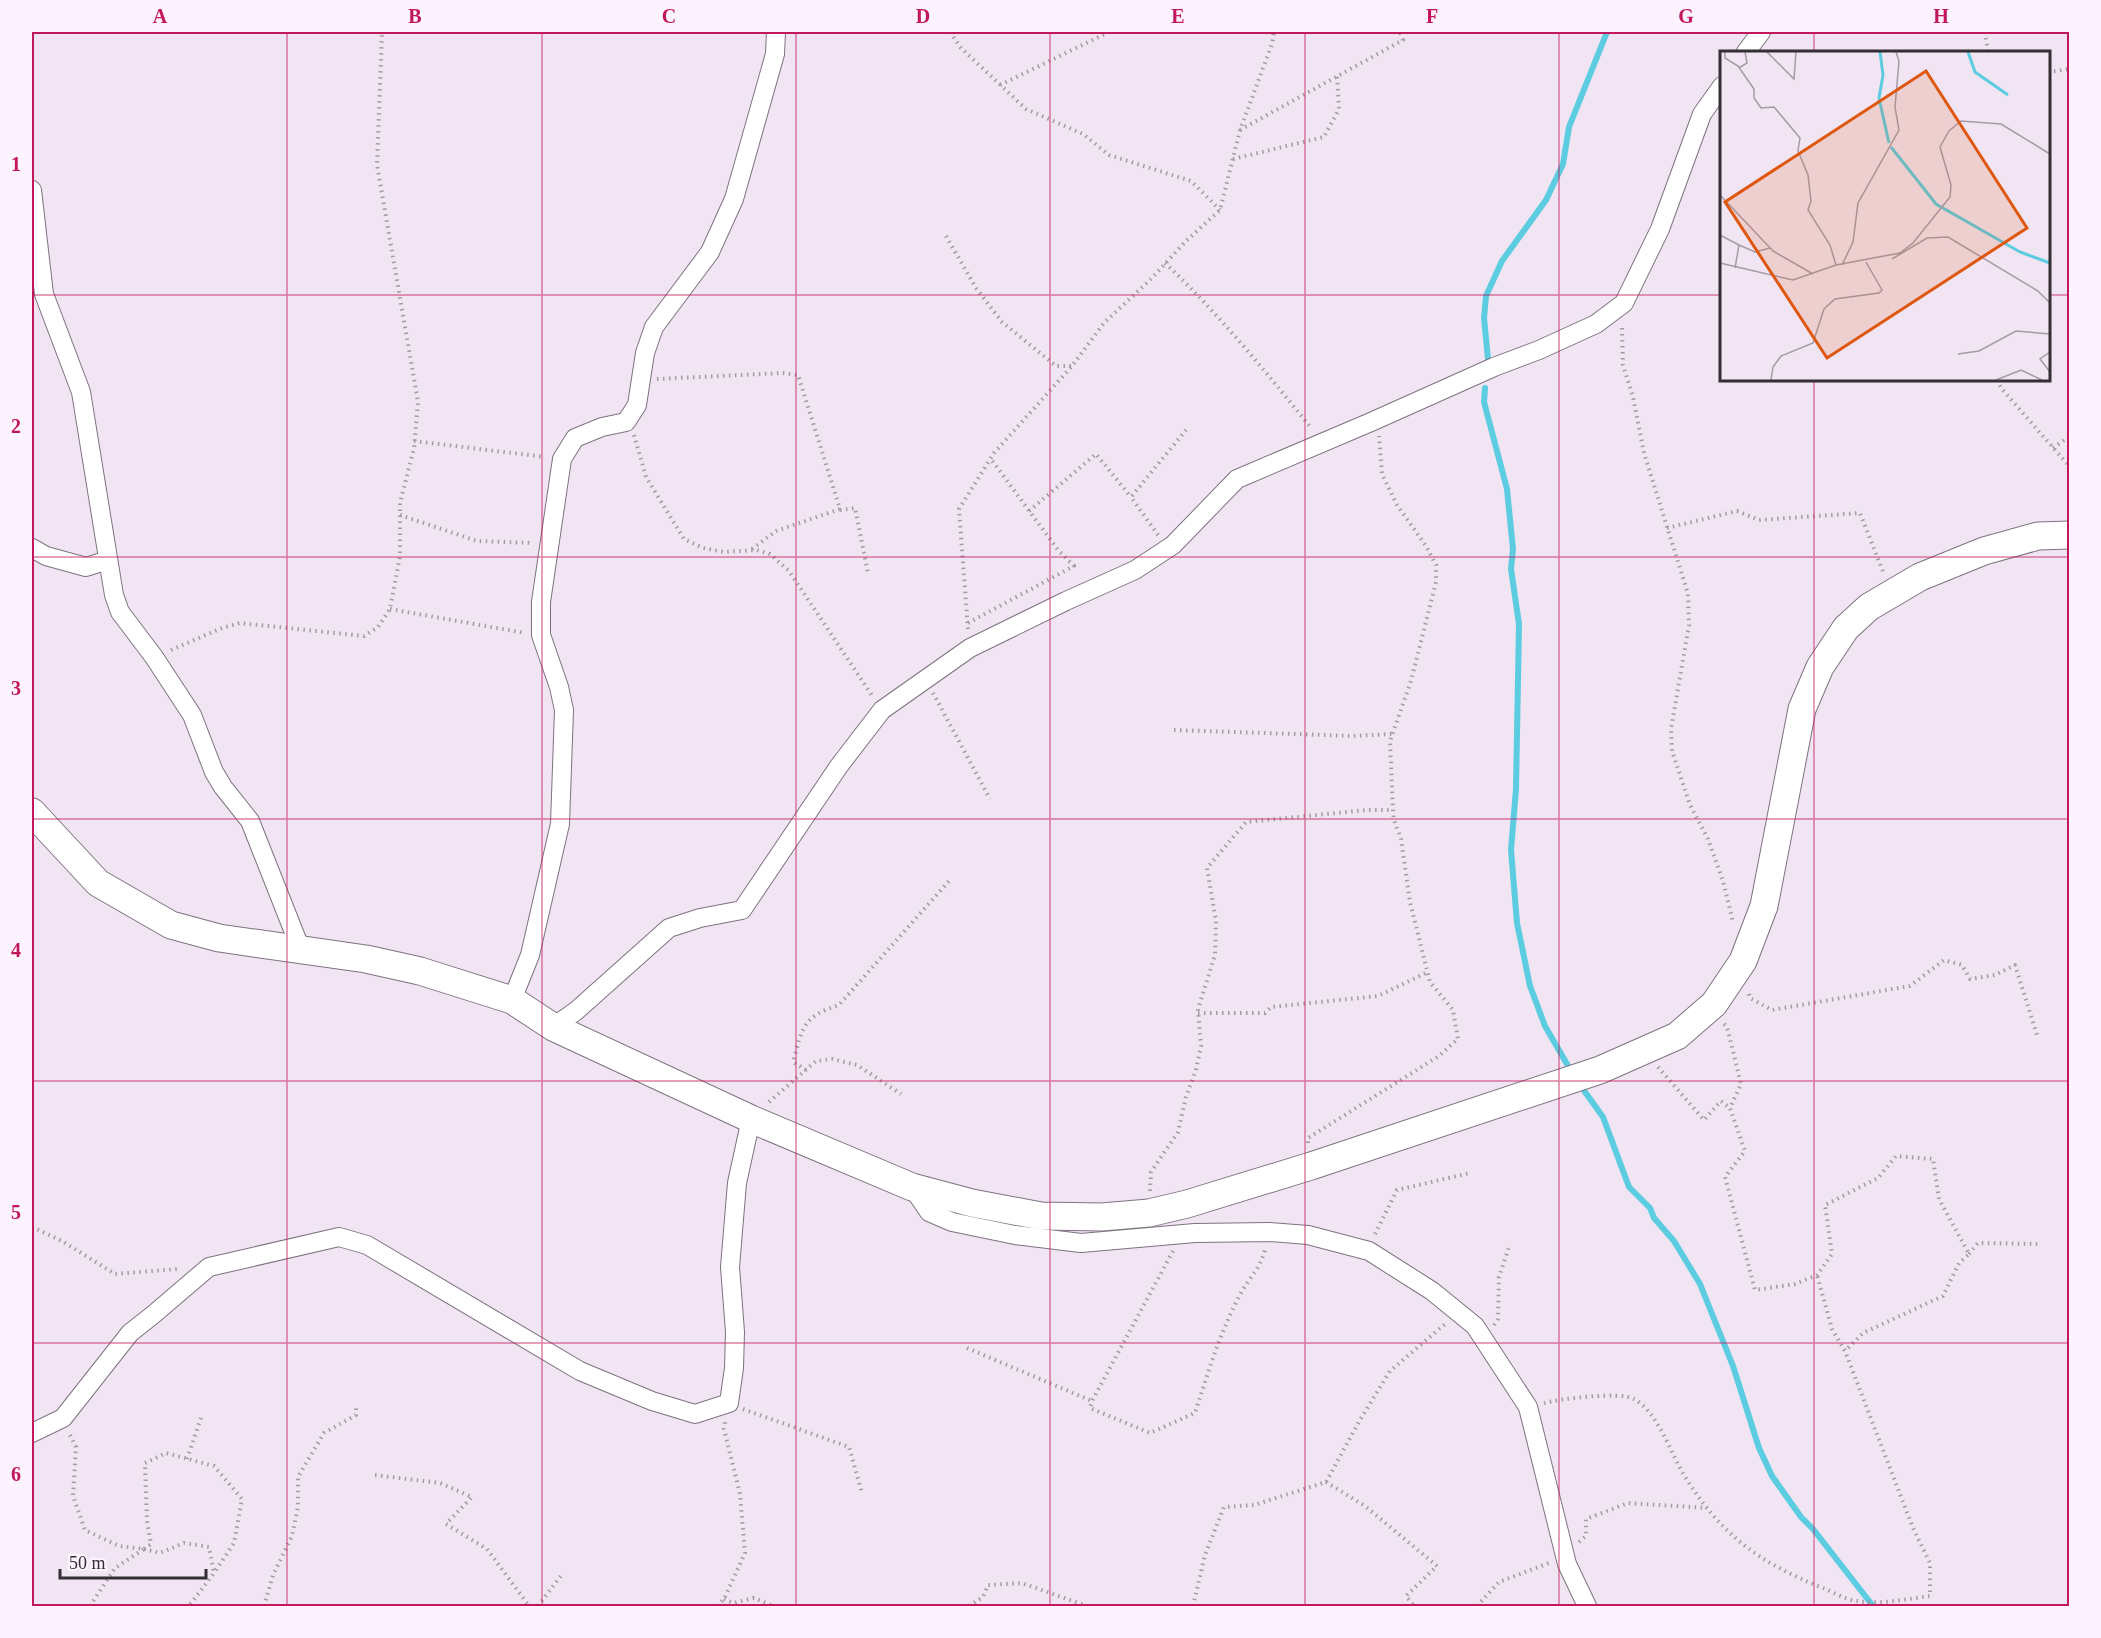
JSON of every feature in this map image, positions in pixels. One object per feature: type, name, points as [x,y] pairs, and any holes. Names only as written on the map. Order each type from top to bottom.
[{"type":"street","points":[[512,1000],[530,955],[560,824],[564,710],[559,687],[541,635],[541,602],[562,459],[575,438],[626,422],[637,405],[645,353],[654,327],[710,252],[734,199],[775,54],[776,32]]},
{"type":"street","points":[[1747,51],[1761,32]]},
{"type":"street","points":[[553,1027],[576,1011],[669,928],[700,918],[742,910],[839,766],[882,710],[970,648],[1135,570],[1167,548],[1236,479],[1494,367],[1539,350],[1596,324],[1624,303],[1660,229],[1702,114],[1720,89]]},
{"type":"street","points":[[32,190],[44,294],[81,393],[114,595],[120,612],[154,657],[192,715],[214,772],[250,821],[302,950]]},
{"type":"street","points":[[32,812],[98,883],[171,925],[219,938],[366,959],[420,971],[512,1000],[553,1027],[751,1119],[912,1187],[972,1203],[1041,1216],[1102,1217],[1149,1213],[1187,1204],[1311,1166],[1568,1081],[1600,1070],[1677,1036],[1714,1004],[1743,961],[1764,906],[1802,709],[1820,667],[1846,628],[1869,607],[1920,578],[1984,551],[2038,536],[2070,536]]},
{"type":"street","points":[[32,548],[46,556],[86,567],[108,560]]},
{"type":"street","points":[[32,1433],[63,1418],[130,1333],[209,1267],[339,1238],[367,1245],[580,1371],[652,1401],[695,1414],[729,1403],[734,1368],[735,1332],[730,1267],[737,1183],[751,1119]]},
{"type":"street","points":[[912,1187],[929,1212],[952,1222],[1015,1235],[1081,1243],[1183,1234],[1269,1232],[1308,1235],[1366,1251],[1432,1291],[1475,1326],[1528,1407],[1565,1556],[1587,1606]]},
{"type":"path","points":[[154,657],[222,628],[240,623],[364,636],[378,627],[390,609],[400,556],[400,503],[414,441],[418,402],[377,165],[382,32]]},
{"type":"path","points":[[950,32],[961,48],[1026,109],[1083,134],[1109,155],[1191,181],[1220,210]]},
{"type":"path","points":[[1000,85],[1109,32]]},
{"type":"path","points":[[970,648],[959,509],[991,459],[1072,366],[1104,323],[1220,210],[1240,130],[1272,44],[1274,32]]},
{"type":"path","points":[[1240,130],[1403,40],[1400,32]]},
{"type":"path","points":[[1985,32],[1988,51]]},
{"type":"path","points":[[2050,72],[2070,69]]},
{"type":"path","points":[[1233,159],[1324,136],[1339,109],[1337,76]]},
{"type":"path","points":[[946,236],[976,288],[1002,322],[1056,366],[1072,366]]},
{"type":"path","points":[[1165,263],[1243,344],[1323,442]]},
{"type":"path","points":[[1624,303],[1621,338],[1623,365],[1633,397],[1644,453],[1688,594],[1689,625],[1671,729],[1672,751],[1690,805],[1708,839],[1723,881],[1734,927]]},
{"type":"path","points":[[641,380],[783,373],[798,375],[840,509],[836,510]]},
{"type":"path","points":[[1998,381],[2001,388],[2070,467]]},
{"type":"path","points":[[626,422],[635,437],[646,477],[684,539],[703,549],[724,552],[757,550],[770,554],[789,571],[882,710]]},
{"type":"path","points":[[1311,1166],[1308,1137],[1439,1056],[1458,1039],[1453,1010],[1430,982],[1410,902],[1401,839],[1393,810],[1390,741],[1411,681],[1436,582],[1436,565],[1398,505],[1382,474],[1380,438],[1371,422]]},
{"type":"path","points":[[1131,497],[1186,430]]},
{"type":"path","points":[[2053,448],[2070,436]]},
{"type":"path","points":[[414,441],[562,459]]},
{"type":"path","points":[[1029,511],[1096,454],[1131,497],[1167,548]]},
{"type":"path","points":[[968,622],[1074,566],[1058,550],[991,459]]},
{"type":"path","points":[[751,550],[776,531],[836,510],[855,508],[868,573]]},
{"type":"path","points":[[1667,528],[1737,511],[1759,520],[1860,513],[1892,594]]},
{"type":"path","points":[[400,515],[477,541],[550,544]]},
{"type":"path","points":[[390,609],[541,635]]},
{"type":"path","points":[[926,679],[990,799]]},
{"type":"path","points":[[1174,730],[1353,736],[1392,734]]},
{"type":"path","points":[[1149,1213],[1151,1172],[1178,1132],[1186,1096],[1197,1070],[1201,1046],[1198,1013],[1215,955],[1216,921],[1207,868],[1246,822],[1367,810],[1393,810]]},
{"type":"path","points":[[806,1070],[793,1062],[804,1025],[819,1011],[839,1005],[949,881]]},
{"type":"path","points":[[1743,961],[1750,998],[1772,1010],[1910,986],[1944,960],[1962,965],[1970,979],[1995,975],[2015,965],[2038,1038]]},
{"type":"path","points":[[1198,1013],[1265,1013],[1271,1007],[1378,996],[1428,972]]},
{"type":"path","points":[[1708,1010],[1727,1027],[1741,1084],[1730,1108]]},
{"type":"path","points":[[1644,1051],[1704,1120],[1721,1101],[1730,1108],[1746,1151],[1725,1177],[1755,1290],[1795,1284],[1817,1275],[1832,1254],[1825,1205],[1878,1178],[1896,1156],[1933,1159],[1939,1199],[1969,1254]]},
{"type":"path","points":[[751,1119],[816,1061],[832,1059],[857,1065],[901,1094]]},
{"type":"path","points":[[1366,1251],[1397,1190],[1470,1173]]},
{"type":"path","points":[[32,1227],[62,1241],[115,1274],[209,1267]]},
{"type":"path","points":[[1183,1234],[1090,1408],[1149,1433],[1195,1413],[1217,1347],[1240,1294],[1261,1265],[1269,1232]]},
{"type":"path","points":[[1845,1351],[1863,1333],[1943,1296],[1959,1263],[1978,1243],[2038,1244]]},
{"type":"path","points":[[1484,1340],[1498,1319],[1499,1277],[1510,1244]]},
{"type":"path","points":[[1528,1407],[1559,1399],[1615,1396],[1633,1398],[1649,1411],[1684,1475],[1707,1508],[1733,1538],[1764,1560],[1810,1583],[1856,1601],[1888,1602],[1930,1596],[1930,1563],[1913,1528],[1845,1351],[1832,1329],[1817,1275]]},
{"type":"path","points":[[1193,1606],[1205,1555],[1224,1507],[1254,1505],[1326,1482],[1390,1371],[1458,1312]]},
{"type":"path","points":[[967,1348],[1092,1401]]},
{"type":"path","points":[[717,1606],[724,1599],[745,1553],[740,1494],[724,1429],[729,1403],[849,1448],[862,1493]]},
{"type":"path","points":[[264,1606],[273,1575],[292,1536],[298,1507],[298,1477],[324,1433],[356,1415],[356,1404]]},
{"type":"path","points":[[187,1459],[202,1415]]},
{"type":"path","points":[[63,1418],[75,1447],[74,1496],[85,1530],[118,1546],[160,1553],[184,1543],[209,1547],[214,1573]]},
{"type":"path","points":[[90,1606],[115,1568],[151,1544],[147,1521],[145,1463],[166,1453],[214,1466],[242,1499],[234,1544],[189,1606]]},
{"type":"path","points":[[375,1475],[440,1483],[472,1497],[446,1524],[487,1549],[529,1606]]},
{"type":"path","points":[[1326,1482],[1365,1506],[1437,1566],[1406,1596],[1414,1606]]},
{"type":"path","points":[[1477,1606],[1499,1582],[1565,1556],[1586,1536],[1586,1519],[1628,1503],[1707,1508]]},
{"type":"path","points":[[538,1606],[563,1573]]},
{"type":"path","points":[[969,1606],[983,1597],[988,1585],[1022,1583],[1087,1606]]},
{"type":"path","points":[[724,1599],[733,1603],[754,1598],[773,1606]]},
{"type":"waterway","points":[[1488,359],[1484,318],[1486,296],[1502,261],[1546,200],[1563,164],[1569,127],[1607,32]]},
{"type":"waterway","points":[[1485,388],[1484,402],[1507,489],[1513,549],[1511,569],[1519,624],[1516,789],[1511,850],[1517,923],[1530,986],[1545,1026],[1571,1071]]},
{"type":"waterway","points":[[1580,1085],[1603,1117],[1629,1187],[1650,1208],[1654,1218],[1674,1241],[1700,1284],[1733,1366],[1759,1448],[1772,1476],[1801,1517],[1873,1606]]}]
